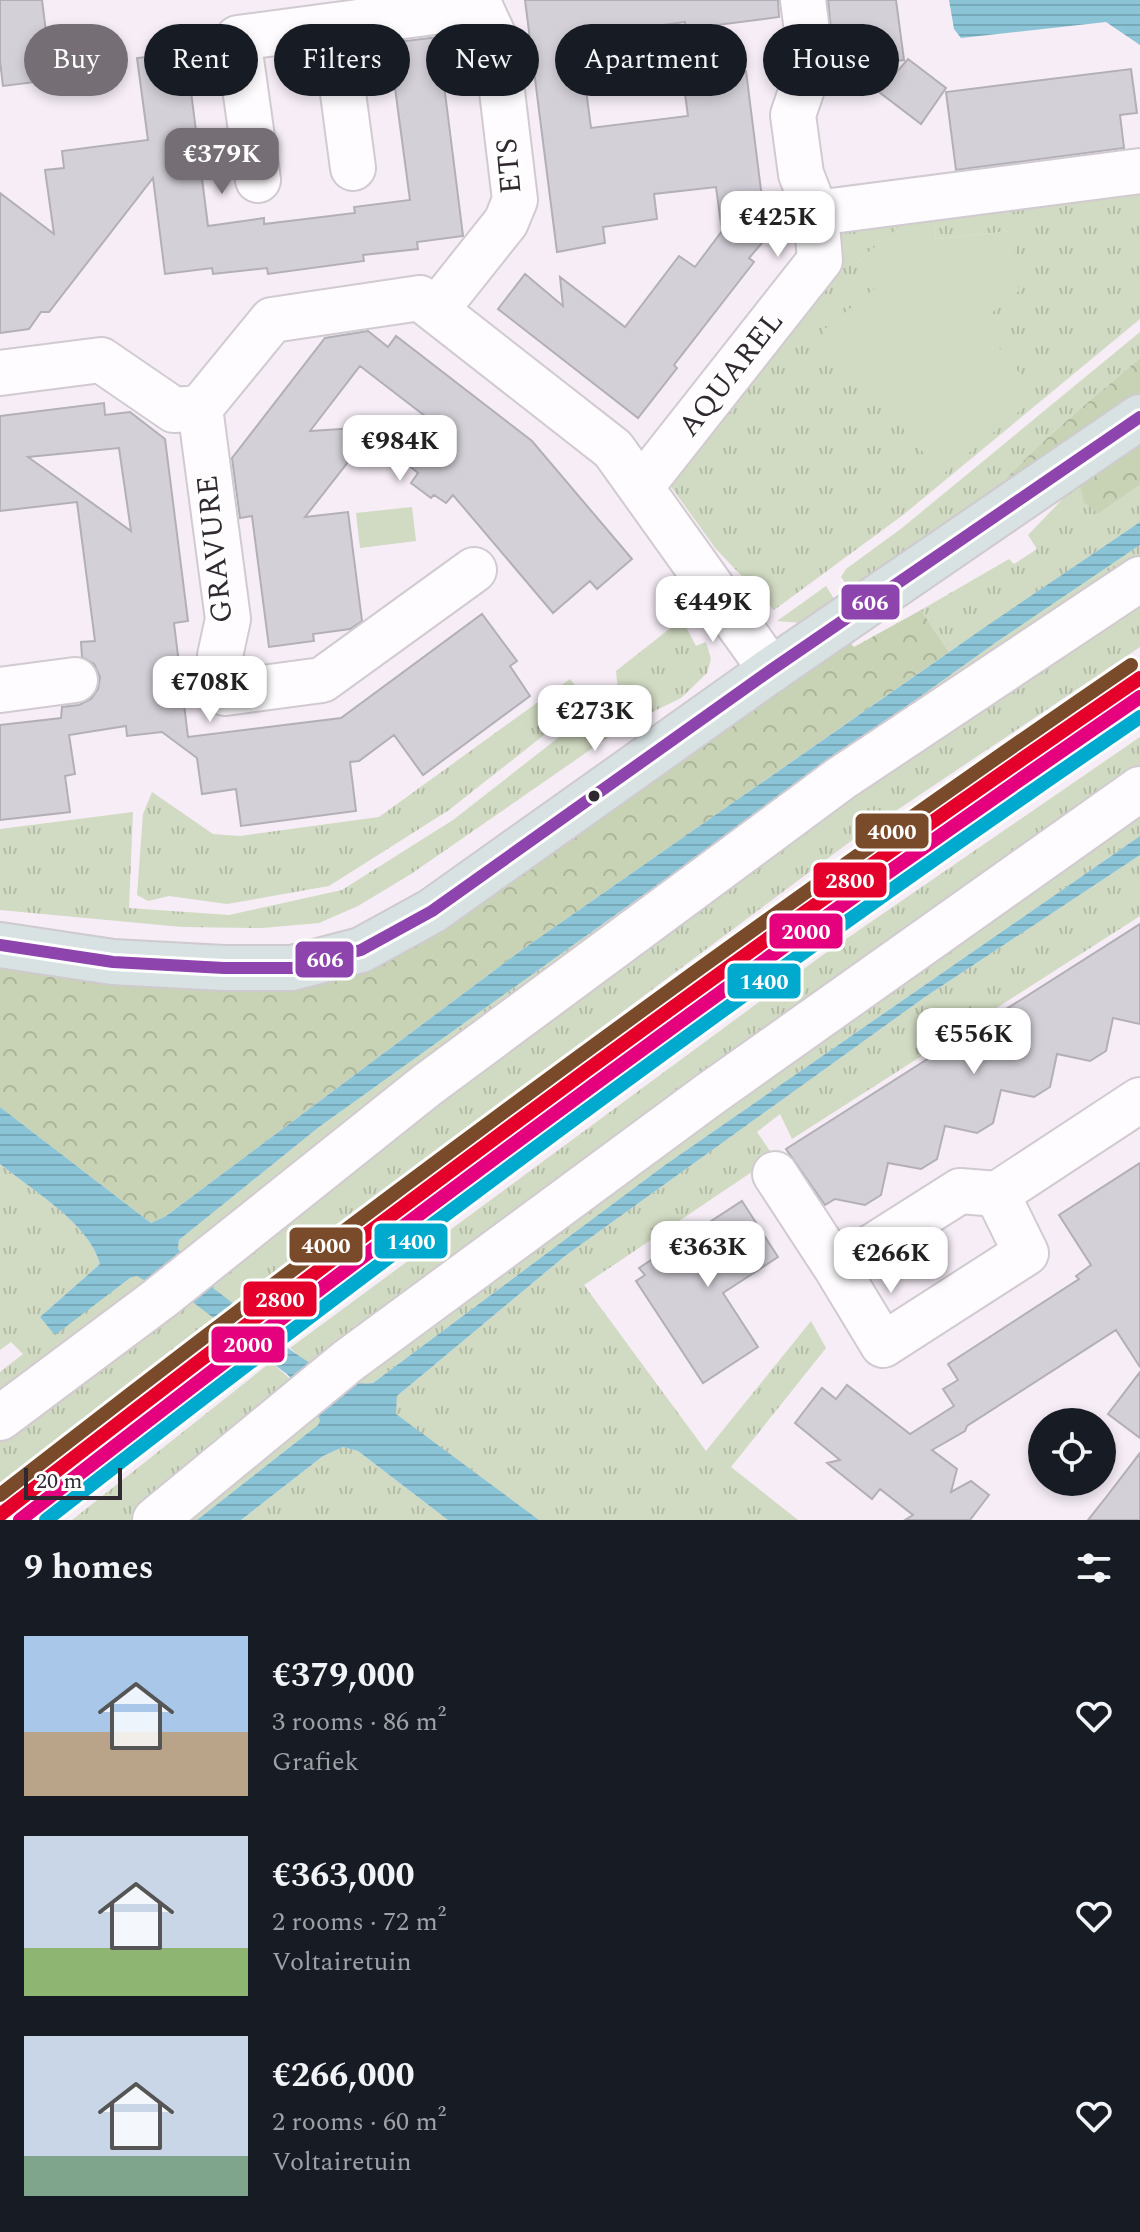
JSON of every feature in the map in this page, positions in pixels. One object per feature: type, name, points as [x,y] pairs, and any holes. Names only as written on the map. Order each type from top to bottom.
[{"type":"main road","points":[[0,945],[113,962],[224,968],[292,968],[361,950],[432,911],[771,670],[1140,417]]},
{"type":"street","name":"AQUAREL","points":[[641,487],[820,260],[816,213],[801,174],[793,115],[811,62],[803,0]]},
{"type":"street","points":[[347,24],[478,3]]},
{"type":"street","name":"ETS","points":[[436,310],[506,222],[515,200],[496,41],[478,3]]},
{"type":"street","points":[[258,180],[238,38],[274,34]]},
{"type":"street","points":[[343,96],[353,168]]},
{"type":"street","points":[[816,213],[1140,171]]},
{"type":"street","points":[[0,373],[101,360],[174,410],[200,408],[272,320],[420,298],[613,449],[771,670]]},
{"type":"street","name":"GRAVURE","points":[[200,408],[228,619],[220,656],[225,693],[322,680],[474,570]]},
{"type":"street","points":[[0,1418],[159,1299],[427,1085],[840,779],[1140,579]]},
{"type":"street","points":[[0,690],[75,680]]},
{"type":"street","points":[[155,1520],[348,1361],[710,1094],[1140,789]]},
{"type":"street","points":[[837,1269],[960,1191],[997,1194],[1140,1100]]},
{"type":"street","points":[[775,1174],[883,1345],[1026,1253],[997,1194]]},
{"type":"green space","points":[[1140,184],[1140,319],[903,515],[774,610],[716,549],[667,481],[839,228],[890,215],[899,228],[854,264],[1012,231],[936,239],[932,209]]},
{"type":"green space","points":[[932,209],[936,239],[1012,231],[1019,291],[979,323],[1038,396],[942,475],[822,331],[874,289],[854,264],[898,228],[890,215]]},
{"type":"green space","points":[[1140,332],[1140,358],[1038,447],[983,506],[854,594],[841,577],[846,569],[902,528]]},
{"type":"green space","points":[[1140,358],[1140,399],[983,506],[1038,447]]},
{"type":"green space","points":[[1140,441],[1140,485],[1098,514],[1084,502],[1079,482]]},
{"type":"green space","points":[[1079,482],[1098,514],[1140,485],[1140,522],[949,652],[921,610],[1009,559],[1014,564],[1037,549],[1028,535]]},
{"type":"green space","points":[[412,507],[416,541],[360,548],[356,513]]},
{"type":"green space","points":[[1140,545],[1140,563],[191,1262],[178,1249],[179,1240],[319,1127],[995,643]]},
{"type":"green space","points":[[826,586],[838,605],[803,623],[777,621]]},
{"type":"green space","points":[[1140,591],[1140,647],[851,841],[214,1317],[0,1484],[0,1428],[185,1301],[194,1303],[209,1273],[515,1031]]},
{"type":"green space","points":[[921,610],[949,652],[523,949],[166,1216],[151,1223],[0,1107],[0,963],[300,987],[348,977],[387,962],[441,930],[849,641],[854,647]]},
{"type":"green space","points":[[682,619],[696,646],[706,642],[711,659],[707,673],[681,698],[626,725],[411,874],[358,906],[319,923],[262,928],[182,927],[0,910],[0,829],[133,812],[129,908],[229,915],[342,890],[453,820],[618,691],[616,671]]},
{"type":"green space","points":[[570,679],[587,701],[449,810],[329,886],[227,904],[169,896],[148,901],[137,895],[143,814],[152,792],[213,834],[240,836],[379,817]]},
{"type":"green space","points":[[1140,737],[1140,777],[321,1369],[290,1348],[820,957]]},
{"type":"green space","points":[[1140,802],[1140,836],[665,1165],[373,1383],[361,1384],[344,1379]]},
{"type":"green space","points":[[1140,855],[1140,916],[792,1139],[780,1114],[757,1132],[774,1157],[584,1285],[706,1451],[811,1321],[826,1348],[731,1467],[798,1520],[539,1520],[395,1414],[397,1396],[565,1256],[925,997]]},
{"type":"green space","points":[[0,1164],[72,1221],[94,1249],[100,1264],[40,1317],[55,1334],[130,1278],[137,1276],[151,1282],[0,1400],[0,1372],[23,1354],[11,1342],[0,1350]]},
{"type":"green space","points":[[271,1362],[299,1387],[137,1520],[72,1520]]},
{"type":"green space","points":[[314,1408],[320,1420],[318,1425],[197,1520],[176,1520]]},
{"type":"green space","points":[[343,1447],[358,1451],[448,1520],[241,1520],[323,1456]]},
{"type":"water","points":[[949,0],[1140,0],[1140,45],[1106,22],[961,38],[954,29]]},
{"type":"water","points":[[1140,522],[1140,545],[995,643],[319,1127],[179,1240],[178,1249],[209,1273],[214,1289],[290,1349],[333,1375],[353,1382],[373,1383],[665,1165],[1140,836],[1140,855],[925,997],[565,1256],[397,1396],[396,1414],[539,1520],[448,1520],[358,1451],[343,1447],[323,1456],[241,1520],[197,1520],[318,1425],[320,1420],[288,1375],[194,1303],[174,1298],[137,1276],[130,1278],[55,1335],[40,1317],[100,1264],[94,1249],[72,1221],[0,1164],[0,1107],[151,1223],[166,1216],[523,949]]},
{"type":"building","points":[[0,0],[42,0],[45,24],[24,24],[24,83],[3,86]]},
{"type":"building","points":[[525,0],[778,0],[779,17],[725,24],[555,24],[555,96],[587,96],[591,128],[688,116],[685,96],[747,96],[747,79],[765,222],[759,223],[762,243],[749,258],[754,262],[674,365],[677,368],[638,418],[498,309],[525,274],[563,306],[560,277],[625,327],[679,256],[695,267],[722,231],[716,187],[654,194],[657,219],[603,227],[605,243],[557,252],[537,96],[539,24],[528,24]]},
{"type":"building","points":[[828,0],[896,0],[904,60],[899,61],[899,24],[830,24]]},
{"type":"building","points":[[426,38],[426,96],[445,96],[463,236],[417,242],[418,249],[363,255],[364,261],[268,274],[267,268],[213,274],[212,268],[165,274],[153,178],[49,312],[41,312],[29,329],[0,333],[0,193],[54,234],[45,170],[64,168],[62,151],[148,140],[137,58],[144,57],[144,96],[192,96],[208,226],[264,218],[264,224],[355,213],[354,207],[410,200],[396,96],[410,96],[410,40]]},
{"type":"building","points":[[908,59],[946,88],[921,124],[884,96],[899,96],[899,69]]},
{"type":"building","points":[[1131,69],[1137,113],[1120,115],[1124,148],[956,170],[946,92]]},
{"type":"building","points":[[368,331],[388,347],[396,336],[532,441],[632,559],[597,589],[590,581],[553,613],[453,495],[446,503],[434,495],[431,498],[411,483],[418,473],[370,434],[305,517],[348,512],[362,621],[350,629],[313,634],[314,641],[269,647],[252,516],[240,518],[232,458],[325,338]],"holes":[[[360,366],[434,423],[310,431]]]},
{"type":"building","points":[[104,403],[105,415],[130,412],[165,439],[188,621],[174,623],[188,737],[341,718],[482,614],[517,661],[510,666],[530,696],[423,775],[394,735],[359,761],[350,762],[356,811],[241,826],[236,789],[202,794],[197,758],[162,732],[127,736],[126,726],[69,735],[75,774],[65,776],[70,812],[0,820],[0,725],[61,718],[62,707],[79,705],[91,699],[98,689],[100,677],[94,664],[82,657],[81,642],[95,641],[77,502],[0,511],[0,416]],"holes":[[[119,448],[131,531],[28,457]]]},
{"type":"building","points":[[1140,924],[1140,1024],[1113,1018],[1106,1051],[1090,1061],[1057,1054],[1050,1087],[1034,1097],[1001,1090],[993,1123],[977,1133],[945,1126],[937,1159],[921,1169],[888,1163],[881,1195],[865,1205],[835,1199],[825,1205],[786,1149]]},
{"type":"building","points":[[1140,1163],[1140,1367],[1116,1330],[932,1450],[957,1469],[951,1492],[971,1481],[989,1495],[970,1520],[905,1520],[913,1515],[880,1489],[872,1499],[827,1463],[840,1460],[795,1423],[822,1388],[836,1399],[847,1385],[910,1434],[954,1406],[943,1389],[958,1380],[948,1364],[1079,1279],[1076,1276],[1091,1265],[1059,1215]]},
{"type":"building","points":[[742,1201],[778,1257],[723,1293],[758,1347],[703,1383],[636,1281],[645,1275],[639,1268]]},
{"type":"building","points":[[1140,1372],[1140,1438],[1116,1420],[1116,1408],[1113,1408]]},
{"type":"building","points":[[1140,1453],[1140,1520],[1088,1520],[1107,1496],[1116,1496],[1116,1484]]},
{"type":"transit line","name":"606","points":[[0,945],[113,962],[224,968],[292,968],[361,950],[432,911],[771,670],[1140,417]]},
{"type":"transit line","name":"4000","points":[[0,1495],[278,1281],[559,1071],[843,866],[1131,665]]},
{"type":"transit line","name":"2800","points":[[0,1515],[280,1299],[706,983],[1140,678]]},
{"type":"transit line","name":"2000","points":[[20,1520],[295,1308],[573,1100],[855,896],[1140,697]]},
{"type":"transit line","name":"1400","points":[[46,1520],[315,1313],[587,1110],[861,911],[1140,717]]}]
